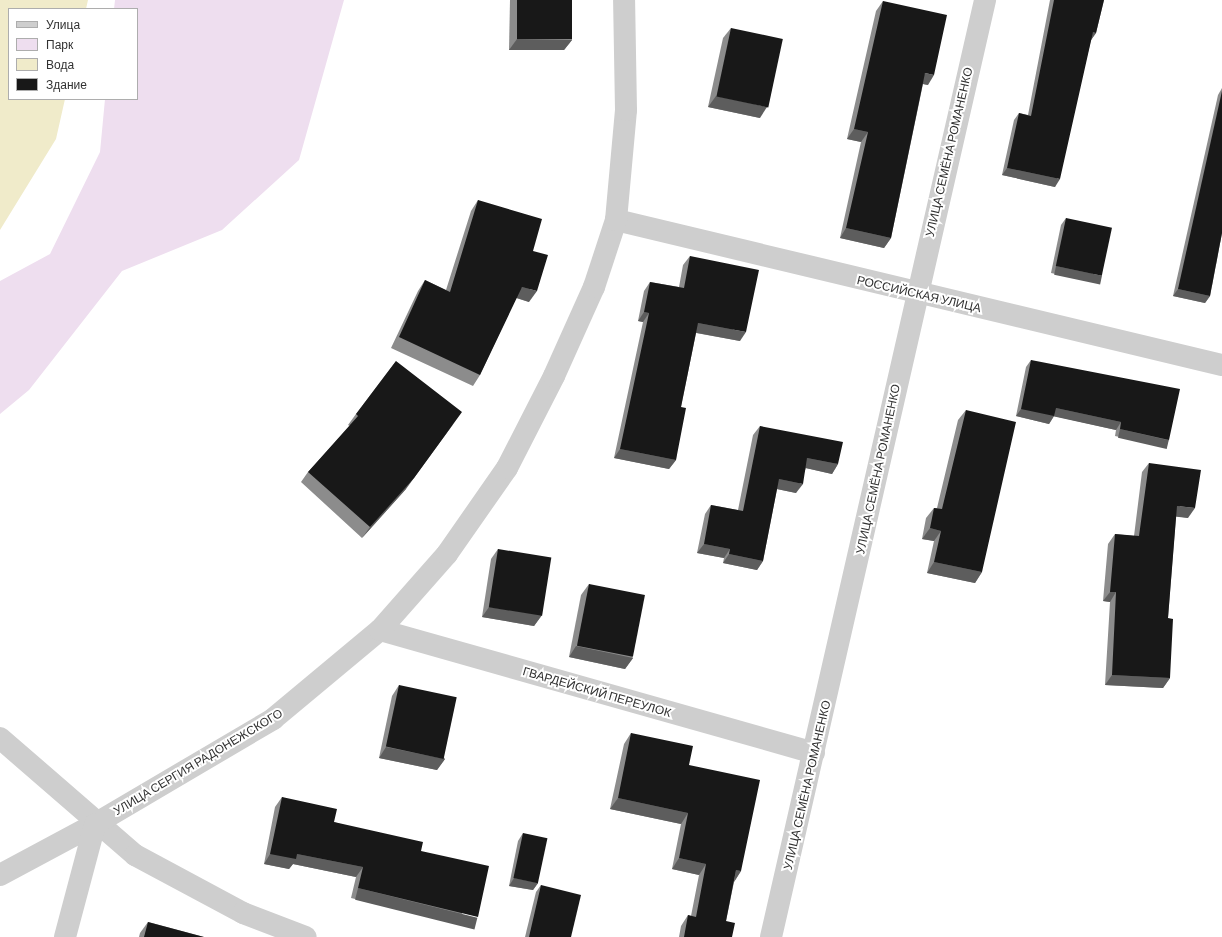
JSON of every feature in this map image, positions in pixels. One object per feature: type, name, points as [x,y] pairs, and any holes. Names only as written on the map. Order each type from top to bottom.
[{"type":"street","name":"УЛИЦА СЕРГИЯ РАДОНЕЖСКОГО","points":[[0,875],[96,824],[273,719],[380,630],[447,554],[507,468],[594,287],[616,220],[626,110],[624,0]]},
{"type":"street","name":"УЛИЦА СЕМЁНА РОМАНЕНКО","points":[[771,937],[814,753],[915,294],[985,0]]},
{"type":"street","name":"РОССИЙСКАЯ УЛИЦА","points":[[616,220],[915,294],[1222,365]]},
{"type":"street","name":"ГВАРДЕЙСКИЙ ПЕРЕУЛОК","points":[[380,630],[814,753]]},
{"type":"street","points":[[0,738],[96,824],[149,862],[243,913],[306,937]]},
{"type":"street","points":[[65,937],[96,824]]},
{"type":"green space","points":[[115,0],[344,0],[299,160],[222,230],[122,271],[29,390],[0,414],[0,281],[50,254],[100,152],[105,100],[138,100],[138,8],[114,8]]},
{"type":"water","points":[[0,0],[88,0],[86,8],[8,8],[8,100],[65,100],[56,139],[0,230]]},
{"type":"building","points":[[517,0],[572,0],[572,39],[517,39]]},
{"type":"building","points":[[1054,0],[1104,0],[1096,33],[1093,32],[1060,179],[1007,168],[1019,113],[1031,116]]},
{"type":"building","points":[[883,1],[947,15],[934,75],[925,73],[891,238],[846,228],[868,132],[854,129]]},
{"type":"building","points":[[731,28],[783,39],[768,107],[716,96]]},
{"type":"building","points":[[1222,91],[1222,233],[1210,296],[1178,289]]},
{"type":"building","points":[[478,200],[542,219],[533,251],[548,255],[537,291],[522,287],[480,375],[399,337],[425,280],[450,292]]},
{"type":"building","points":[[1066,218],[1112,228],[1102,276],[1056,266]]},
{"type":"building","points":[[690,256],[759,270],[746,332],[698,323],[681,407],[686,408],[676,460],[620,449],[649,313],[644,312],[650,282],[684,288]]},
{"type":"building","points":[[1031,360],[1180,389],[1169,440],[1120,429],[1121,422],[1056,408],[1054,416],[1021,409]]},
{"type":"building","points":[[396,361],[462,412],[414,478],[370,527],[308,472],[358,416],[356,414]]},
{"type":"building","points":[[966,410],[1016,422],[982,572],[934,562],[941,531],[930,528],[934,508],[942,509]]},
{"type":"building","points":[[760,426],[843,442],[838,464],[807,458],[803,484],[779,479],[763,561],[729,554],[730,549],[704,544],[711,505],[743,511]]},
{"type":"building","points":[[1149,463],[1201,470],[1195,508],[1177,506],[1168,618],[1173,619],[1170,678],[1112,675],[1116,592],[1110,592],[1115,534],[1139,536]]},
{"type":"building","points":[[498,549],[551,557],[542,616],[489,607]]},
{"type":"building","points":[[589,584],[645,595],[633,657],[577,646]]},
{"type":"building","points":[[399,685],[457,697],[444,759],[386,747]]},
{"type":"building","points":[[631,733],[693,746],[689,765],[760,780],[741,871],[736,870],[726,921],[735,923],[732,937],[684,937],[688,915],[696,917],[706,864],[679,858],[688,813],[618,798]]},
{"type":"building","points":[[282,797],[337,809],[334,822],[423,842],[421,851],[489,866],[478,917],[358,888],[363,867],[297,854],[296,859],[270,854]]},
{"type":"building","points":[[523,833],[547,838],[538,883],[513,878]]},
{"type":"building","points":[[541,885],[581,895],[571,937],[529,937]]},
{"type":"building","points":[[148,922],[204,937],[144,937]]}]
